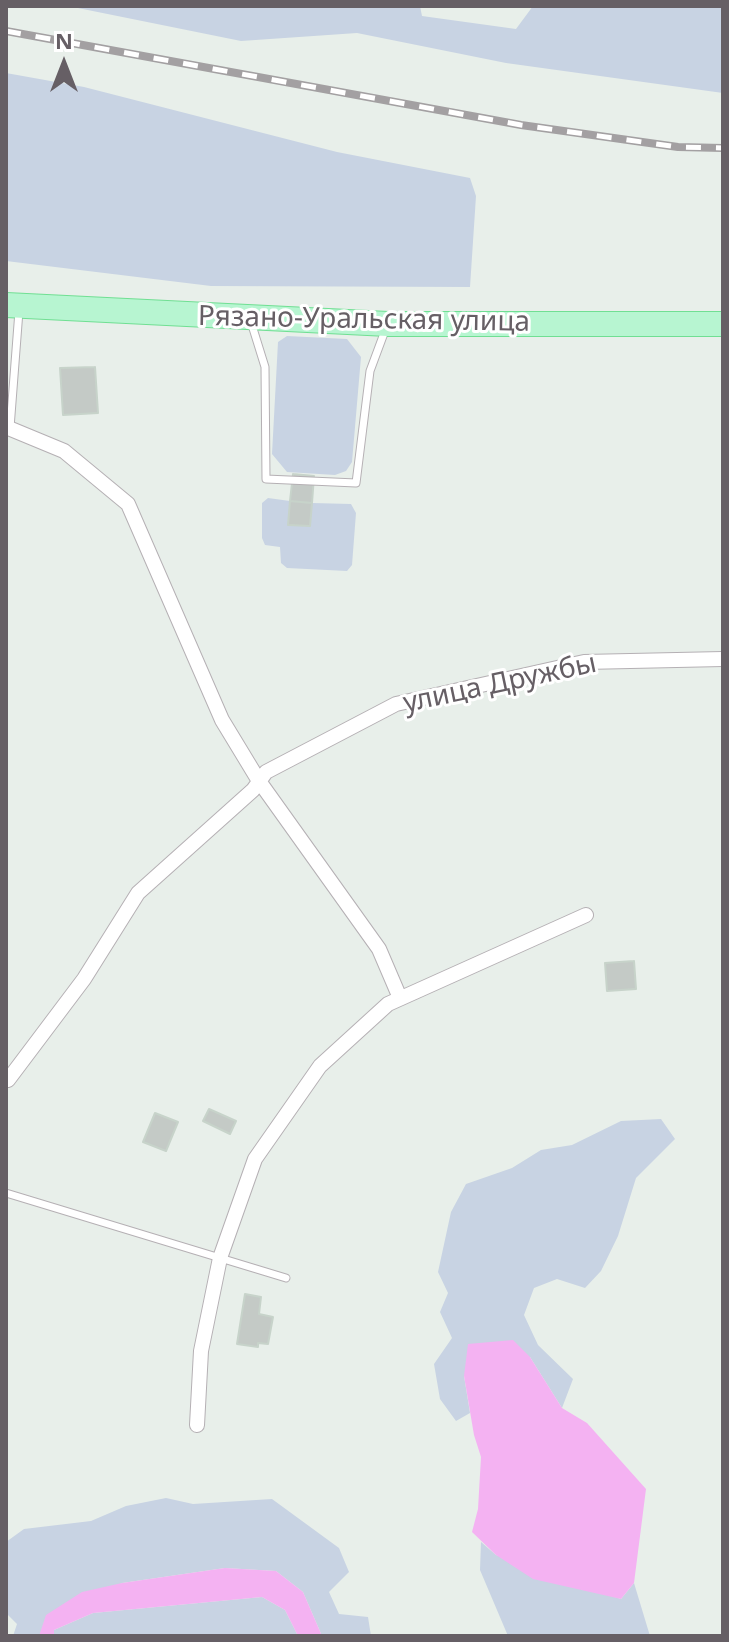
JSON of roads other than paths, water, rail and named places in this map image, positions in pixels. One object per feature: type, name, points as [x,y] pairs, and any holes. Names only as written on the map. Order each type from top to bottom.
[{"type":"main road","name":"Рязано-Уральская улица","points":[[13,306],[251,320],[388,324],[723,324]]},
{"type":"street","points":[[8,427],[64,451],[128,504],[222,720],[259,781],[379,949],[400,998]]},
{"type":"street","name":"улица Дружбы","points":[[7,1083],[84,979],[138,893],[266,772],[396,704],[584,662],[723,659]]},
{"type":"street","points":[[197,1425],[201,1351],[220,1258],[255,1159],[320,1066],[400,998],[586,915]]},
{"type":"lane","points":[[8,427],[13,306]]},
{"type":"lane","points":[[251,320],[265,367],[266,479],[356,483],[370,371],[388,324]]},
{"type":"lane","points":[[6,1193],[286,1278]]},
{"type":"railway","points":[[6,31],[521,125],[678,147],[723,148]]}]
